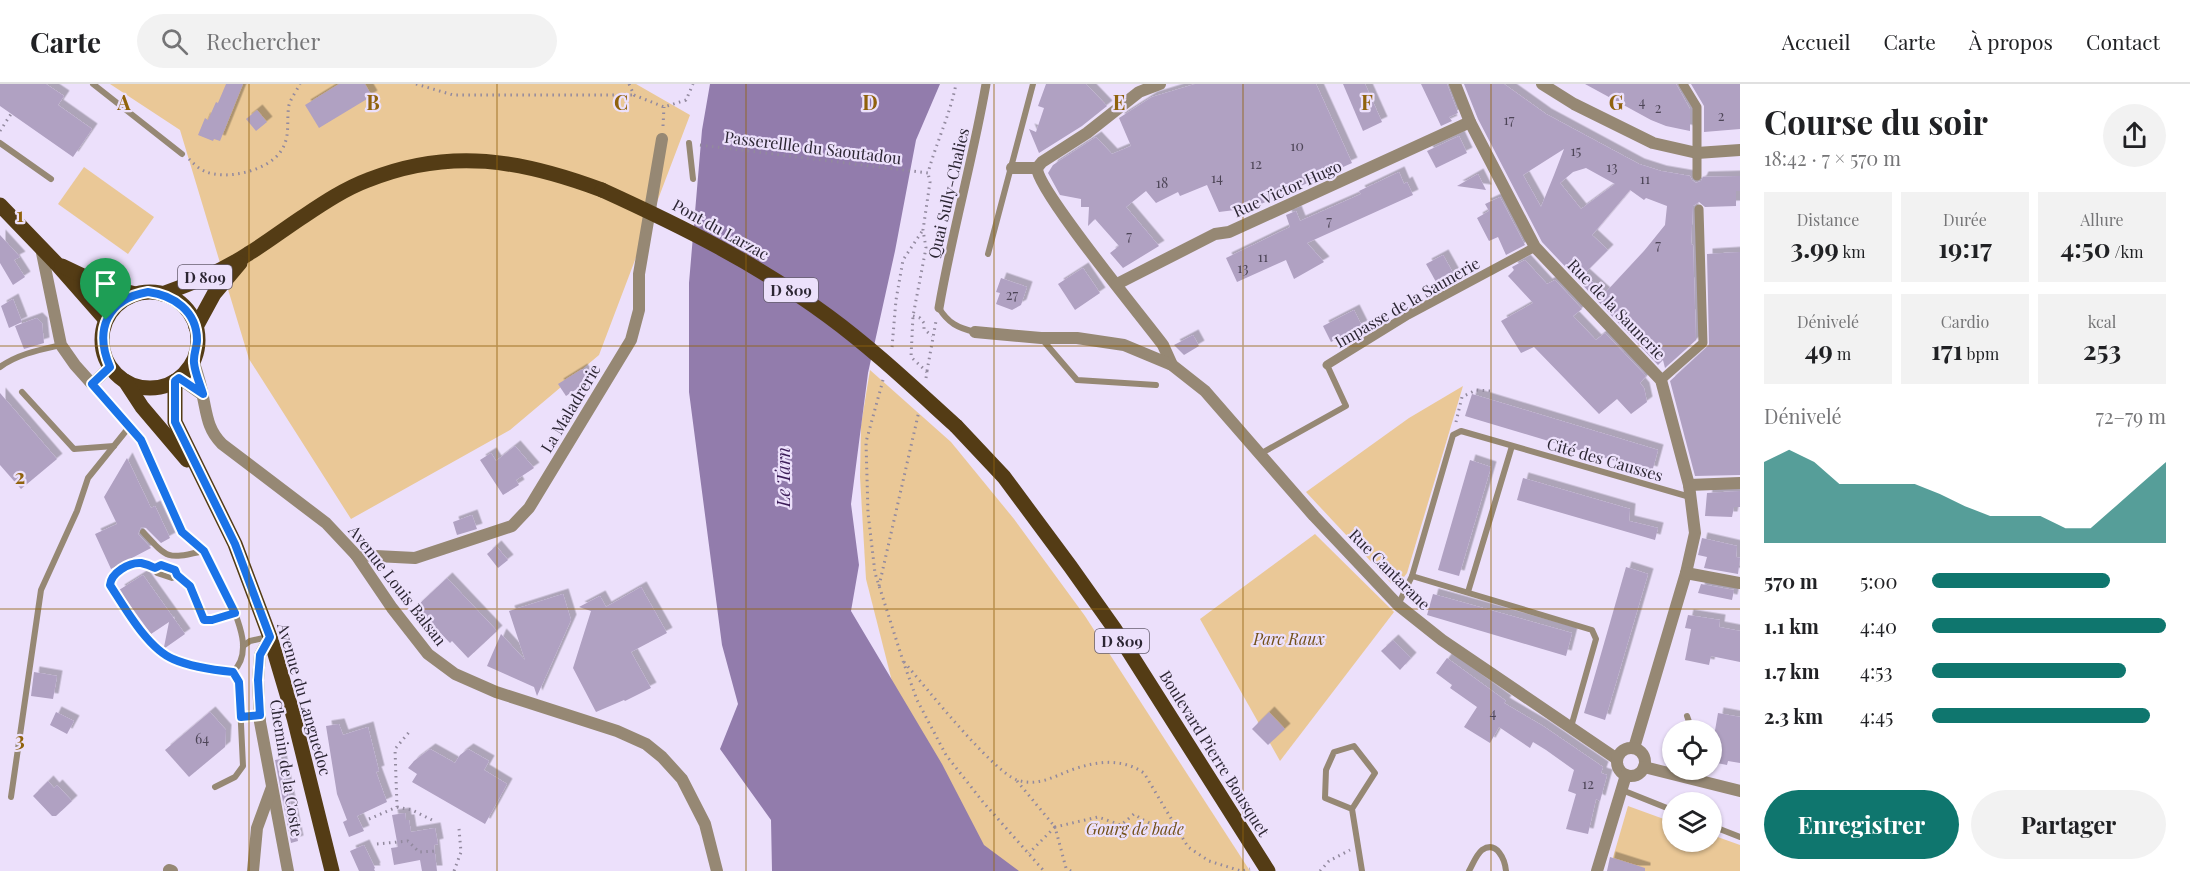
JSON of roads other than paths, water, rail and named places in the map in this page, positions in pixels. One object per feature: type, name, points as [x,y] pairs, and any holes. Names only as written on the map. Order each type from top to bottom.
[{"type":"main road","name":"Pont du Larzac","points":[[247,255],[335,196],[399,169],[431,162],[463,159],[500,161],[531,167],[602,190],[665,218],[779,282],[864,345],[956,426]]},
{"type":"main road","points":[[0,205],[55,262],[106,320]]},
{"type":"main road","name":"D 809","points":[[162,294],[191,284],[247,255]]},
{"type":"main road","name":"D 809","points":[[195,327],[213,294],[247,255]]},
{"type":"main road","points":[[55,262],[102,285],[135,294]]},
{"type":"main road","points":[[148,292],[162,294],[176,301],[188,312],[197,338],[193,360],[177,379],[163,386],[150,388],[137,386],[125,381],[110,367],[103,352],[102,336],[106,320],[123,300],[135,294],[148,292]]},
{"type":"main road","name":"Avenue du Languedoc","points":[[177,379],[175,422],[200,477],[235,544],[270,637],[294,718],[332,871]]},
{"type":"main road","name":"Avenue du Languedoc","points":[[125,381],[142,407],[200,477]]},
{"type":"main road","name":"Boulevard Pierre Bousquet","points":[[956,426],[1004,477],[1114,628],[1261,870]]},
{"type":"street","name":"Quai Sully-Chalies","points":[[939,308],[946,267],[978,134],[986,84]]},
{"type":"street","points":[[1012,168],[1037,168],[1042,162],[1087,133],[1139,93],[1160,84]]},
{"type":"street","name":"Rue de la Saunerie","points":[[1455,84],[1470,122],[1535,247],[1661,380],[1689,491],[1695,533],[1686,573],[1634,748]]},
{"type":"street","points":[[1542,84],[1574,104],[1653,143],[1697,153],[1740,150]]},
{"type":"street","points":[[1683,84],[1697,107],[1698,176]]},
{"type":"street","name":"Rue Victor Hugo","points":[[1117,284],[1215,234],[1229,232],[1470,122]]},
{"type":"street","name":"La Maladrerie","points":[[356,555],[415,558],[512,526],[529,508],[631,340],[639,310],[639,274],[662,139]]},
{"type":"street","name":"Rue Cantarane","points":[[1037,168],[1039,179],[1057,206],[1163,345],[1172,365]]},
{"type":"street","points":[[1661,380],[1703,344],[1699,209]]},
{"type":"street","name":"Impasse de la Saunerie","points":[[1327,365],[1408,315],[1535,247]]},
{"type":"street","points":[[41,248],[61,345],[92,384],[110,367]]},
{"type":"street","name":"Rue Cantarane","points":[[975,332],[1041,338],[1077,338],[1124,345],[1172,365],[1205,391],[1259,454],[1398,605],[1442,640],[1617,759]]},
{"type":"street","name":"Avenue Louis Balsan","points":[[193,360],[213,436],[326,523],[356,555],[392,608],[428,654],[455,674],[496,692],[617,731],[646,744],[662,757],[682,779],[705,824],[717,871]]},
{"type":"street","points":[[177,379],[203,394]]},
{"type":"street","points":[[1689,491],[1740,483]]},
{"type":"street","points":[[1686,573],[1740,583]]},
{"type":"street","name":"Chemin de la Coste","points":[[270,637],[260,655],[258,680],[260,715],[288,871]]},
{"type":"street","points":[[1634,748],[1642,753],[1644,767],[1638,773],[1626,775],[1618,767],[1617,759],[1621,751],[1634,748]]},
{"type":"street","points":[[1644,767],[1662,769]]},
{"type":"street","points":[[1597,871],[1626,775]]},
{"type":"street","points":[[1712,780],[1740,791]]},
{"type":"street","points":[[253,871],[257,828],[272,786]]},
{"type":"lane","points":[[93,84],[182,154]]},
{"type":"lane","points":[[988,254],[1033,84]]},
{"type":"lane","points":[[0,143],[51,179]]},
{"type":"lane","points":[[689,143],[693,179]]},
{"type":"lane","points":[[939,308],[945,320],[959,328],[975,332]]},
{"type":"lane","points":[[1041,338],[1077,380],[1156,385]]},
{"type":"lane","points":[[0,367],[12,359],[61,345]]},
{"type":"lane","name":"Impasse de la Saunerie","points":[[1259,454],[1346,406],[1327,365]]},
{"type":"lane","points":[[92,384],[141,440],[182,532],[204,551],[235,613],[243,646],[240,664],[233,672]]},
{"type":"lane","points":[[22,392],[74,449],[114,446]]},
{"type":"lane","points":[[10,797],[41,590],[77,511],[88,478],[130,426]]},
{"type":"lane","name":"Cité des Causses","points":[[1412,576],[1453,435],[1461,431],[1689,491]]},
{"type":"lane","points":[[1468,592],[1512,446]]},
{"type":"lane","points":[[143,532],[161,551],[175,557],[204,551]]},
{"type":"lane","points":[[233,672],[212,670],[173,659],[156,648],[110,585],[113,575],[131,564],[138,563],[155,568],[162,576],[172,578],[177,575],[190,586],[204,620],[235,613]]},
{"type":"lane","points":[[1398,605],[1412,576],[1592,630],[1596,639],[1571,727]]},
{"type":"lane","points":[[243,646],[250,641],[270,637]]},
{"type":"lane","points":[[215,787],[235,777],[243,766],[239,682],[233,672]]},
{"type":"lane","points":[[241,717],[260,715]]},
{"type":"lane","points":[[1687,716],[1688,720]]},
{"type":"lane","points":[[1352,809],[1326,798],[1326,770],[1335,752],[1354,746],[1375,773],[1352,809],[1362,871]]},
{"type":"lane","points":[[1622,790],[1662,806]]},
{"type":"lane","points":[[1722,830],[1740,837]]},
{"type":"lane","points":[[1469,871],[1483,849],[1492,848],[1498,850],[1503,857],[1507,871]]},
{"type":"water","name":"Le Tarn","points":[[710,84],[940,84],[916,140],[895,251],[868,373],[851,504],[859,565],[851,611],[942,764],[984,845],[1019,871],[772,871],[771,820],[720,749],[738,704],[722,645],[689,392],[689,283],[702,130]]},
{"type":"park label","name":"Parc Raux","points":[[1289,638]]},
{"type":"park label","name":"Gourg de bade","points":[[1135,828]]}]
